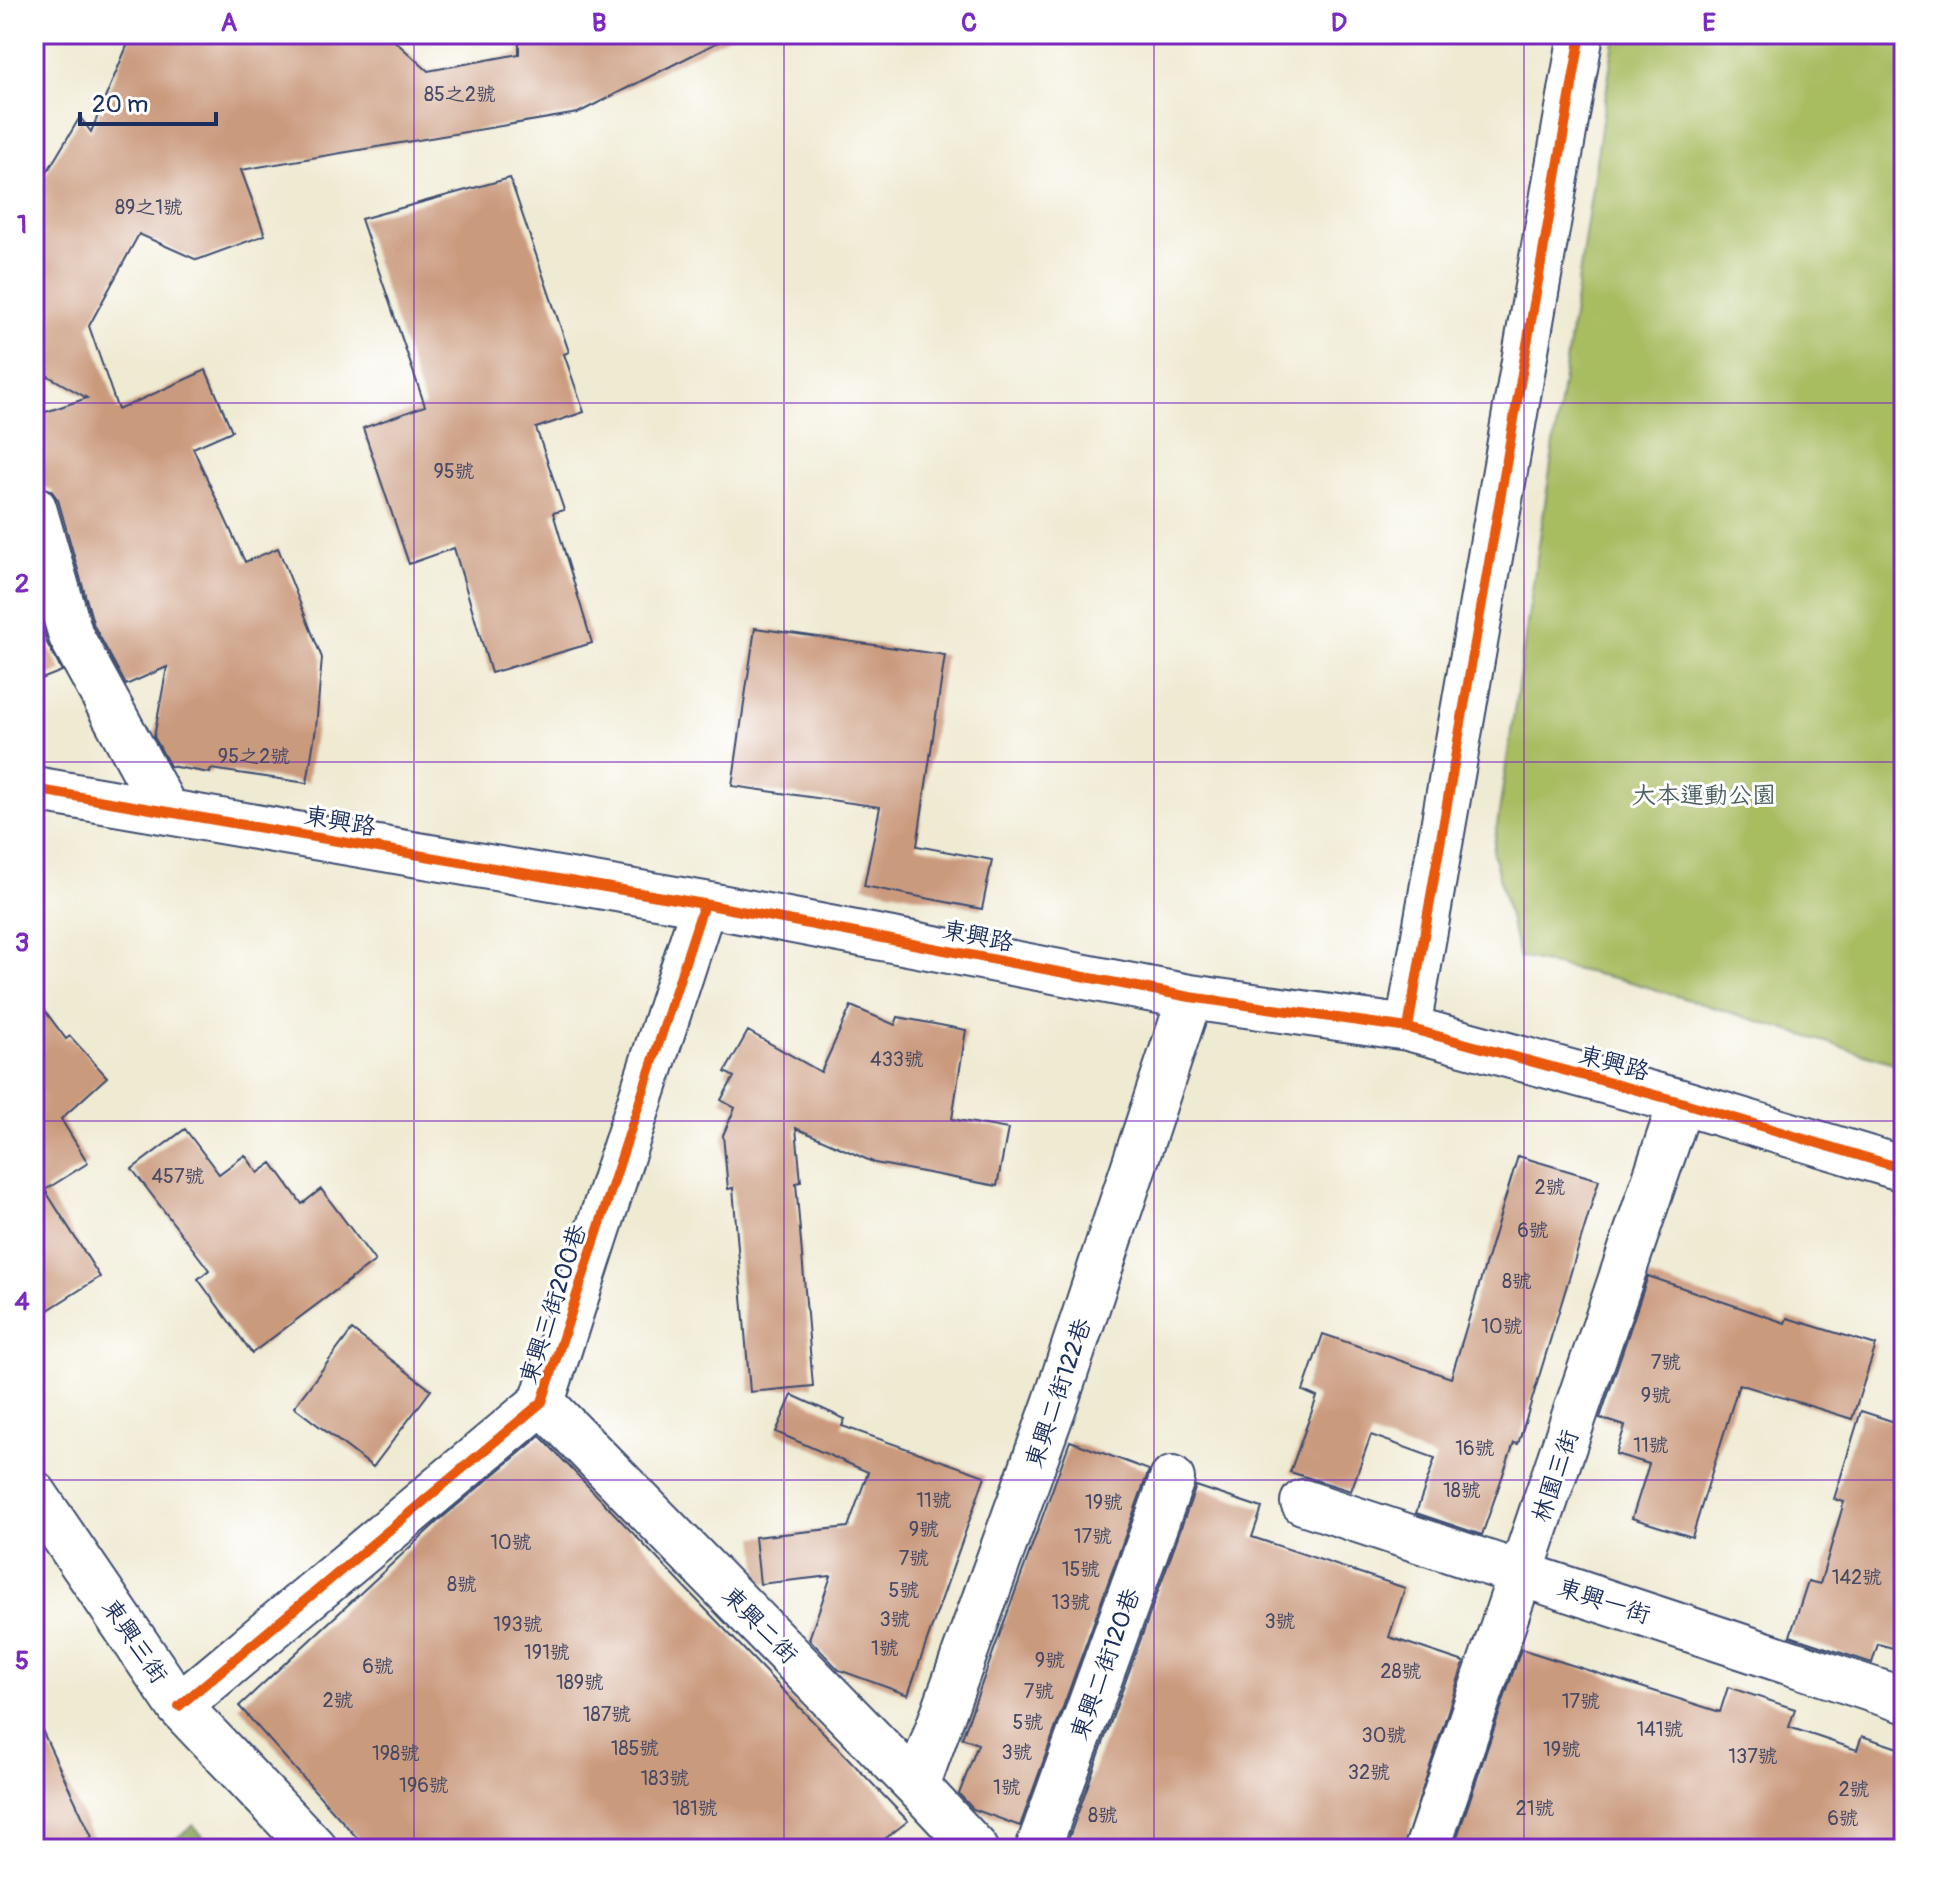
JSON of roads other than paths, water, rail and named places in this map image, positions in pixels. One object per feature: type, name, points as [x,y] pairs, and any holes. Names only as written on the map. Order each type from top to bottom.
[{"type":"street","points":[[1408,1028],[1581,34]]},
{"type":"street","points":[[34,508],[71,636],[167,812]]},
{"type":"street","name":"東興路","points":[[34,789],[704,904],[1190,997],[1408,1028],[1681,1102],[1904,1169]]},
{"type":"street","name":"東興三街200巷","points":[[179,1706],[542,1402],[704,904]]},
{"type":"street","name":"東興二街122巷","points":[[917,1786],[1055,1404],[1190,997]]},
{"type":"street","name":"林園三街","points":[[1427,1849],[1681,1102]]},
{"type":"street","name":"東興二街","points":[[542,1402],[976,1849]]},
{"type":"street","name":"東興二街120巷","points":[[1038,1849],[1172,1479]]},
{"type":"street","name":"東興三街","points":[[34,1493],[179,1706],[315,1849]]},
{"type":"street","name":"東興一街","points":[[1303,1502],[1904,1700]]},
{"type":"park label","name":"大本運動公園","points":[[1704,795]]}]
